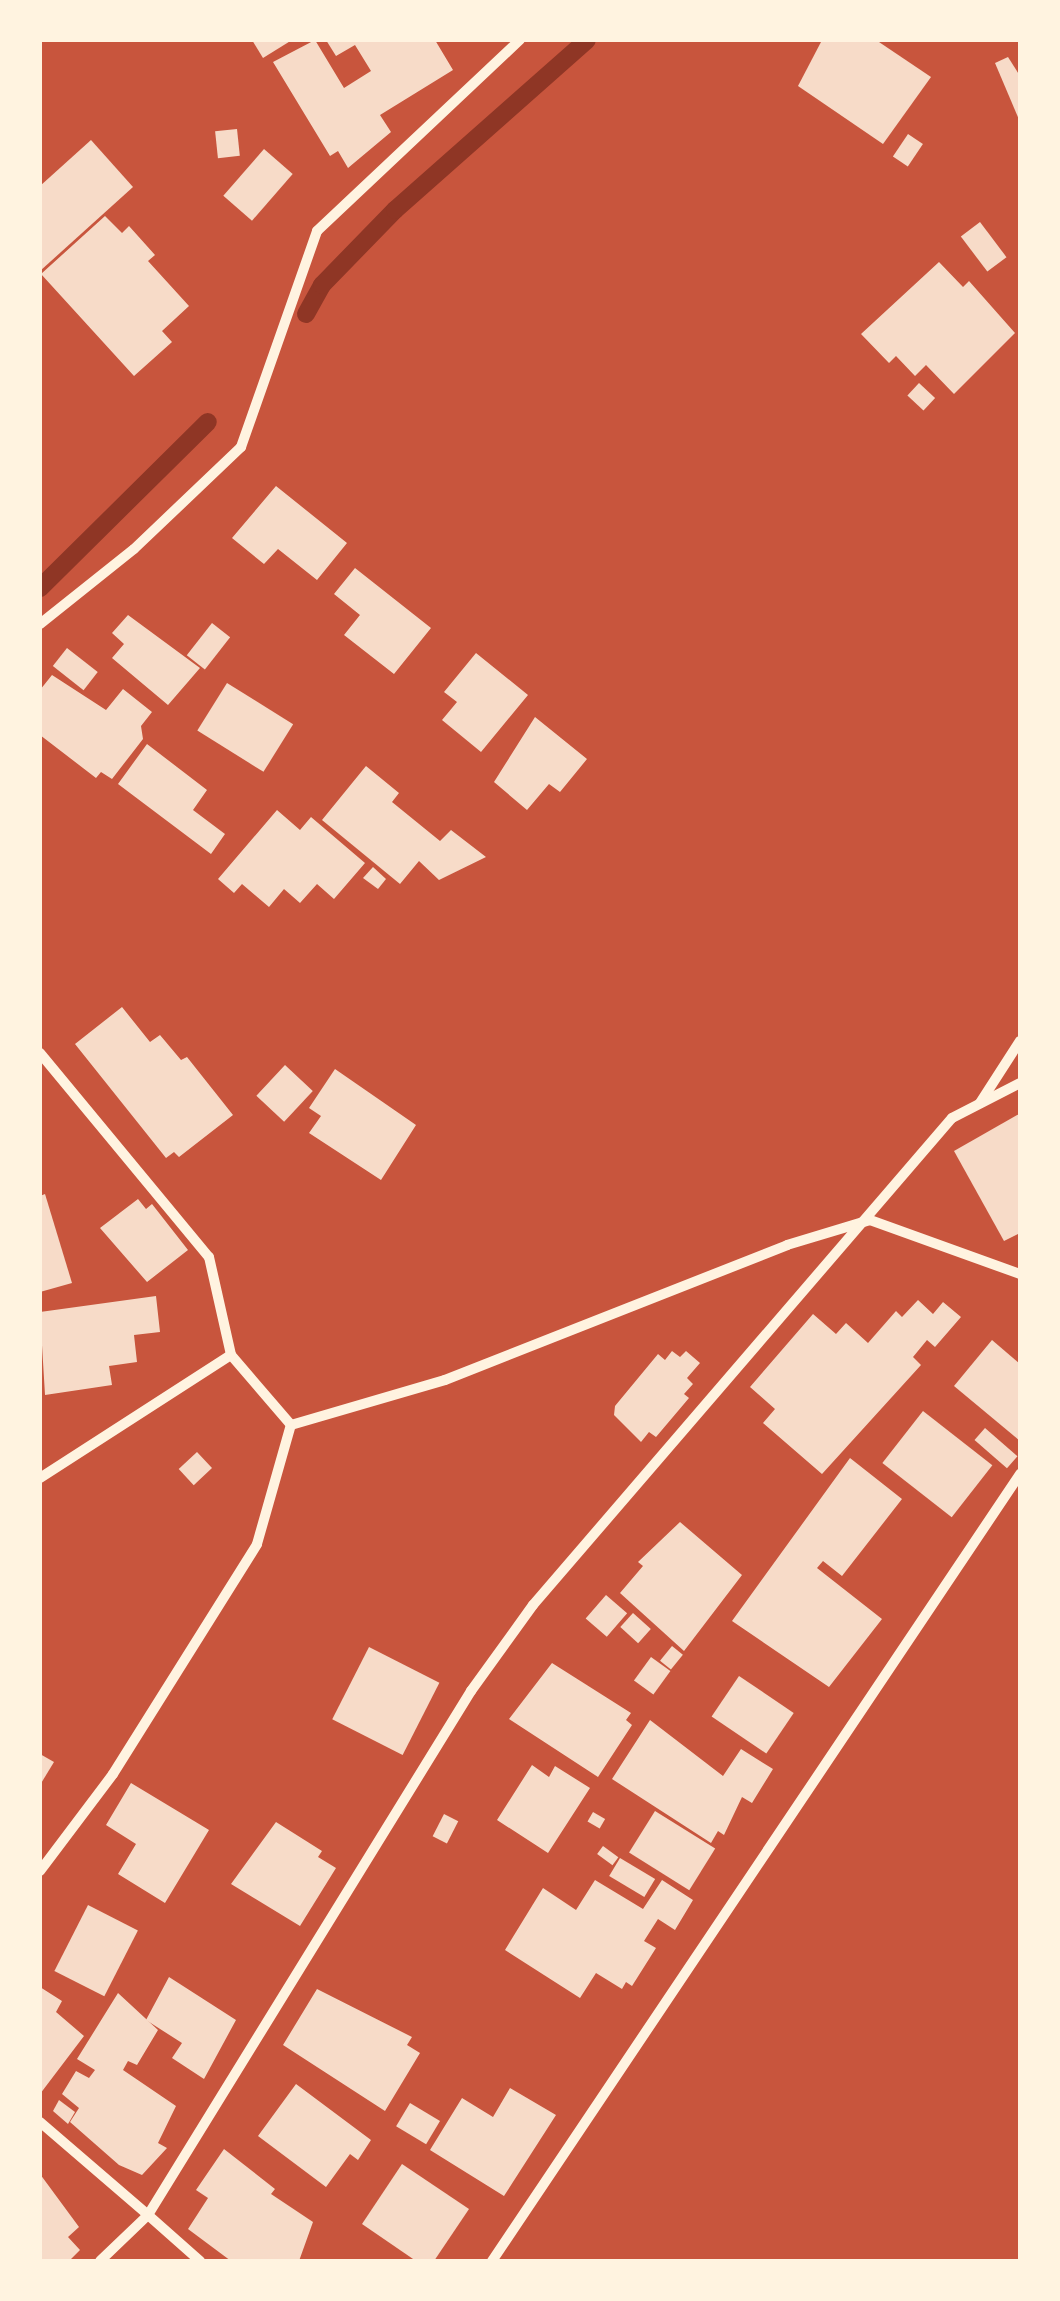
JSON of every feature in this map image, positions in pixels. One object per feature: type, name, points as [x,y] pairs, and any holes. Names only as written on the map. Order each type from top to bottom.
[{"type":"street","points":[[40,624],[134,549],[241,447],[317,231],[520,40]]},
{"type":"street","points":[[980,1104],[1020,1041]]},
{"type":"street","points":[[40,1053],[209,1257],[231,1356],[291,1425]]},
{"type":"street","points":[[100,2261],[148,2215],[471,1691],[533,1606],[870,1220],[952,1118],[1020,1083]]},
{"type":"street","points":[[291,1425],[446,1380],[787,1245],[870,1220],[1020,1274]]},
{"type":"street","points":[[40,1478],[231,1356]]},
{"type":"street","points":[[40,1871],[113,1774],[257,1544],[291,1425]]},
{"type":"street","points":[[492,2261],[1020,1474]]},
{"type":"street","points":[[40,2122],[200,2261]]},
{"type":"building","points":[[252,40],[292,40],[263,58]]},
{"type":"building","points":[[315,40],[344,88],[371,71],[355,45],[336,56],[326,40],[435,40],[453,70],[380,115],[391,132],[348,168],[338,151],[330,156],[273,62]]},
{"type":"building","points":[[876,40],[931,77],[883,144],[798,86],[821,42]]},
{"type":"building","points":[[1008,57],[1020,76],[1020,122],[995,63]]},
{"type":"building","points":[[237,129],[240,156],[218,158],[215,131]]},
{"type":"building","points":[[908,134],[923,144],[908,166],[893,156]]},
{"type":"building","points":[[91,140],[133,187],[40,271],[40,186]]},
{"type":"building","points":[[264,149],[293,174],[252,221],[223,196]]},
{"type":"building","points":[[105,216],[122,233],[129,226],[155,255],[148,261],[189,306],[162,331],[172,342],[134,376],[41,274]]},
{"type":"building","points":[[980,222],[1006,257],[987,272],[961,236]]},
{"type":"building","points":[[939,262],[963,287],[969,281],[1015,333],[954,394],[926,365],[915,376],[896,356],[889,363],[861,334]]},
{"type":"building","points":[[919,383],[935,398],[923,410],[907,395]]},
{"type":"building","points":[[276,486],[347,543],[317,580],[278,549],[264,564],[232,538]]},
{"type":"building","points":[[355,568],[431,628],[394,674],[344,635],[360,615],[334,594]]},
{"type":"building","points":[[128,615],[200,668],[168,705],[112,658],[124,644],[112,633]]},
{"type":"building","points":[[212,623],[230,637],[205,669],[187,655]]},
{"type":"building","points":[[67,648],[98,672],[84,690],[53,666]]},
{"type":"building","points":[[476,653],[528,695],[481,752],[442,720],[457,702],[444,692]]},
{"type":"building","points":[[52,675],[106,710],[123,689],[152,712],[141,726],[143,739],[112,779],[101,772],[96,778],[40,735],[40,690]]},
{"type":"building","points":[[227,683],[293,724],[263,772],[197,730]]},
{"type":"building","points":[[535,717],[587,759],[560,792],[549,784],[527,810],[494,782]]},
{"type":"building","points":[[147,744],[207,790],[193,810],[225,834],[211,854],[118,784]]},
{"type":"building","points":[[366,766],[399,793],[392,802],[440,841],[451,830],[486,857],[439,880],[419,861],[400,884],[322,820]]},
{"type":"building","points":[[277,810],[300,830],[311,817],[365,863],[334,899],[317,884],[300,903],[284,889],[269,907],[242,884],[234,893],[218,879]]},
{"type":"building","points":[[373,867],[386,879],[378,889],[363,878]]},
{"type":"building","points":[[122,1007],[150,1042],[160,1035],[181,1060],[187,1057],[233,1115],[179,1157],[174,1152],[166,1158],[75,1044]]},
{"type":"building","points":[[285,1065],[313,1091],[284,1122],[256,1096]]},
{"type":"building","points":[[335,1069],[416,1125],[381,1180],[309,1133],[321,1116],[309,1108]]},
{"type":"building","points":[[1019,1114],[1020,1233],[1004,1241],[954,1151]]},
{"type":"building","points":[[45,1194],[72,1283],[40,1292],[40,1196]]},
{"type":"building","points":[[138,1199],[146,1209],[152,1204],[188,1250],[147,1282],[100,1228]]},
{"type":"building","points":[[156,1296],[160,1332],[134,1335],[137,1362],[109,1366],[112,1385],[45,1395],[40,1312]]},
{"type":"building","points":[[918,1300],[933,1314],[943,1302],[961,1317],[935,1347],[927,1340],[913,1357],[921,1365],[822,1474],[763,1423],[775,1409],[750,1387],[813,1314],[836,1334],[846,1323],[868,1343],[896,1311],[902,1317]]},
{"type":"building","points":[[992,1340],[1020,1364],[1020,1441],[954,1386]]},
{"type":"building","points":[[672,1351],[680,1357],[686,1351],[700,1363],[687,1378],[693,1384],[684,1394],[689,1398],[656,1437],[649,1432],[641,1442],[614,1415],[615,1406],[658,1354],[665,1360]]},
{"type":"building","points":[[923,1411],[992,1465],[952,1517],[882,1463]]},
{"type":"building","points":[[985,1428],[1017,1456],[1007,1468],[975,1440]]},
{"type":"building","points":[[197,1452],[212,1468],[194,1485],[179,1469]]},
{"type":"building","points":[[850,1458],[902,1499],[842,1576],[823,1561],[817,1568],[882,1619],[829,1687],[732,1621]]},
{"type":"building","points":[[680,1522],[742,1575],[684,1651],[620,1593],[643,1566],[638,1562]]},
{"type":"building","points":[[606,1595],[627,1613],[607,1637],[586,1618]]},
{"type":"building","points":[[633,1613],[651,1629],[638,1643],[620,1627]]},
{"type":"building","points":[[672,1646],[683,1655],[671,1670],[660,1661]]},
{"type":"building","points":[[369,1647],[439,1683],[403,1755],[332,1719]]},
{"type":"building","points":[[651,1657],[670,1671],[653,1695],[634,1680]]},
{"type":"building","points":[[552,1663],[631,1713],[626,1720],[632,1725],[598,1777],[509,1719]]},
{"type":"building","points":[[739,1676],[794,1713],[766,1754],[712,1717]]},
{"type":"building","points":[[650,1720],[723,1776],[741,1749],[773,1769],[752,1803],[742,1797],[724,1835],[718,1831],[711,1843],[612,1779]]},
{"type":"building","points":[[40,1754],[54,1762],[40,1785]]},
{"type":"building","points":[[532,1765],[549,1777],[555,1766],[590,1788],[548,1853],[497,1820]]},
{"type":"building","points":[[131,1783],[209,1830],[165,1903],[118,1874],[136,1844],[106,1825]]},
{"type":"building","points":[[655,1811],[715,1849],[689,1890],[629,1853]]},
{"type":"building","points":[[593,1812],[605,1819],[600,1829],[588,1822]]},
{"type":"building","points":[[444,1814],[458,1821],[447,1844],[433,1836]]},
{"type":"building","points":[[276,1822],[322,1851],[318,1857],[336,1868],[300,1926],[231,1884]]},
{"type":"building","points":[[603,1846],[618,1857],[612,1865],[597,1854]]},
{"type":"building","points":[[620,1858],[655,1879],[644,1897],[609,1876]]},
{"type":"building","points":[[595,1880],[643,1909],[662,1880],[693,1900],[675,1930],[658,1919],[644,1941],[656,1948],[632,1986],[626,1982],[622,1989],[596,1973],[580,1998],[505,1950],[543,1888],[576,1910]]},
{"type":"building","points":[[88,1905],[138,1930],[104,1996],[54,1971]]},
{"type":"building","points":[[169,1977],[236,2020],[204,2079],[172,2058],[182,2043],[146,2020]]},
{"type":"building","points":[[40,1987],[62,2001],[56,2012],[84,2036],[40,2094]]},
{"type":"building","points":[[317,1989],[412,2037],[407,2045],[420,2053],[385,2111],[283,2045]]},
{"type":"building","points":[[118,1993],[158,2030],[137,2065],[128,2061],[123,2070],[176,2106],[158,2143],[167,2148],[142,2175],[119,2165],[70,2122],[79,2108],[62,2094],[76,2071],[89,2078],[95,2070],[77,2059]]},
{"type":"building","points":[[296,2084],[371,2140],[358,2160],[350,2154],[326,2187],[258,2136]]},
{"type":"building","points":[[510,2088],[556,2115],[504,2196],[430,2150],[462,2098],[493,2117]]},
{"type":"building","points":[[59,2100],[75,2112],[68,2124],[53,2111]]},
{"type":"building","points":[[410,2103],[440,2121],[426,2144],[396,2126]]},
{"type":"building","points":[[224,2149],[275,2189],[271,2194],[313,2222],[299,2261],[231,2261],[188,2229],[208,2198],[196,2190]]},
{"type":"building","points":[[402,2164],[469,2209],[434,2261],[416,2261],[362,2224]]},
{"type":"building","points":[[40,2174],[79,2227],[68,2237],[80,2250],[69,2261],[40,2261]]},
{"type":"waterway","points":[[306,314],[322,285],[395,210],[587,40]]},
{"type":"waterway","points":[[40,588],[208,422]]}]
